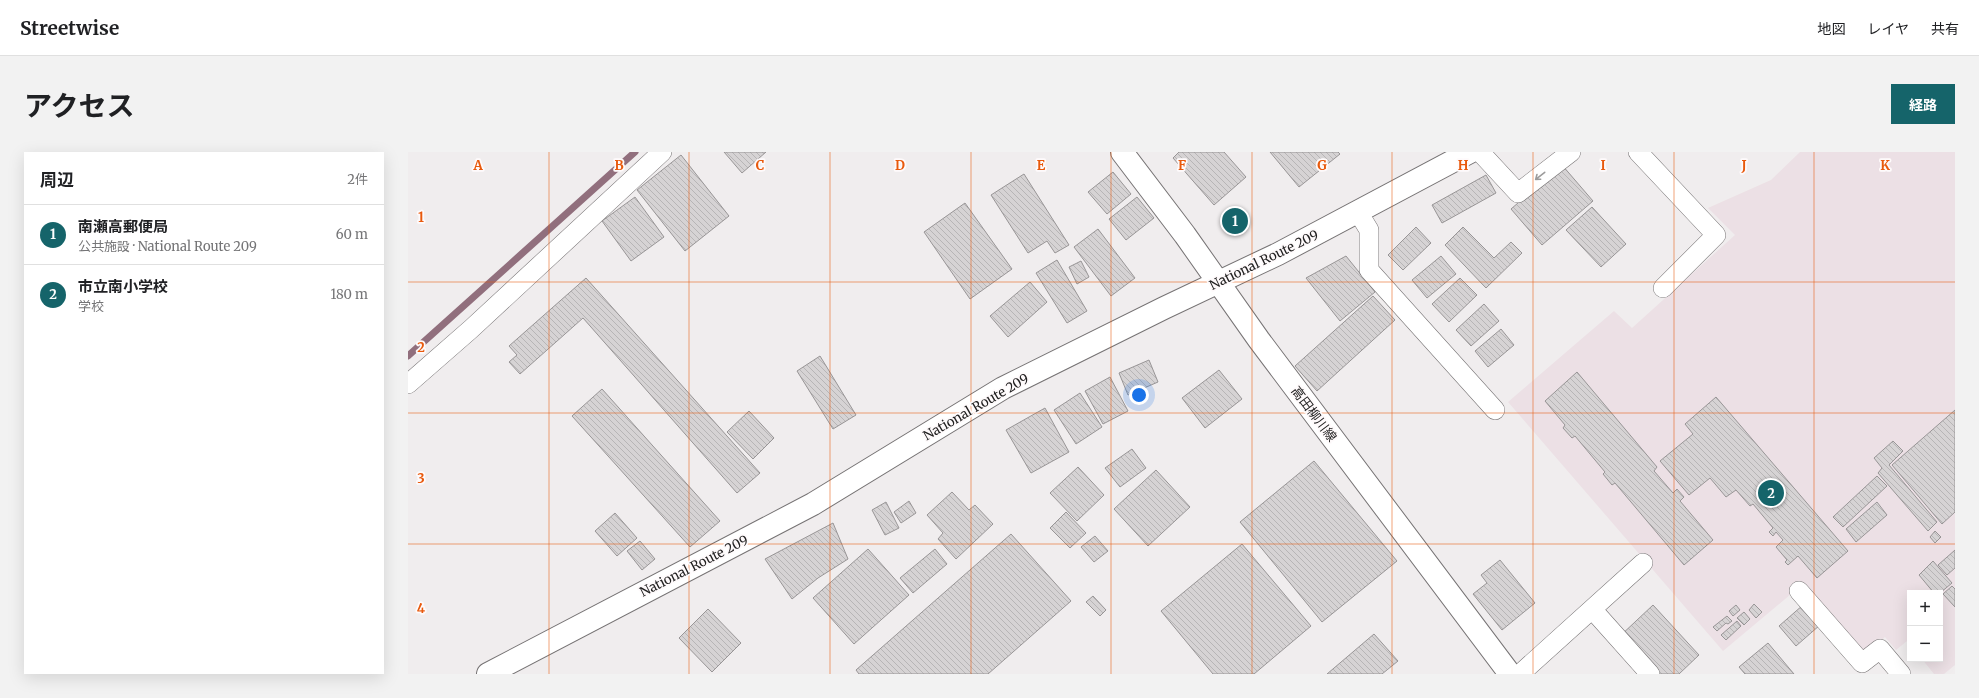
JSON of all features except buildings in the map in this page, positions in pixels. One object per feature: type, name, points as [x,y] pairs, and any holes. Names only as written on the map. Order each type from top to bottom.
[{"type":"main road","name":"高田柳川線","points":[[1122,152],[1185,235],[1259,340],[1510,674]]},
{"type":"main road","name":"National Route 209","points":[[488,674],[813,504],[1003,388],[1278,254],[1470,152]]},
{"type":"street","points":[[408,384],[471,329],[662,152]]},
{"type":"street","points":[[1480,152],[1518,193],[1571,152]]},
{"type":"street","points":[[1638,152],[1716,235],[1663,288]]},
{"type":"street","points":[[1358,212],[1369,230],[1369,270],[1495,410]]},
{"type":"street","points":[[1520,674],[1643,563]]},
{"type":"street","points":[[1799,591],[1862,663],[1880,648],[1901,674]]},
{"type":"street","points":[[1592,609],[1650,674]]},
{"type":"shaded area","points":[[1800,152],[1955,152],[1955,665],[1944,674],[1934,674],[1924,662],[1943,662],[1943,590],[1907,590],[1907,641],[1896,650],[1885,637],[1864,654],[1803,584],[1723,651],[1508,402],[1614,311],[1632,328],[1735,235],[1708,208],[1771,180]]},
{"type":"waterway","points":[[408,356],[635,152]]},
{"type":"place","name":"南瀬高郵便局","points":[[1235,221]]},
{"type":"place","name":"市立南小学校","points":[[1771,493]]}]
